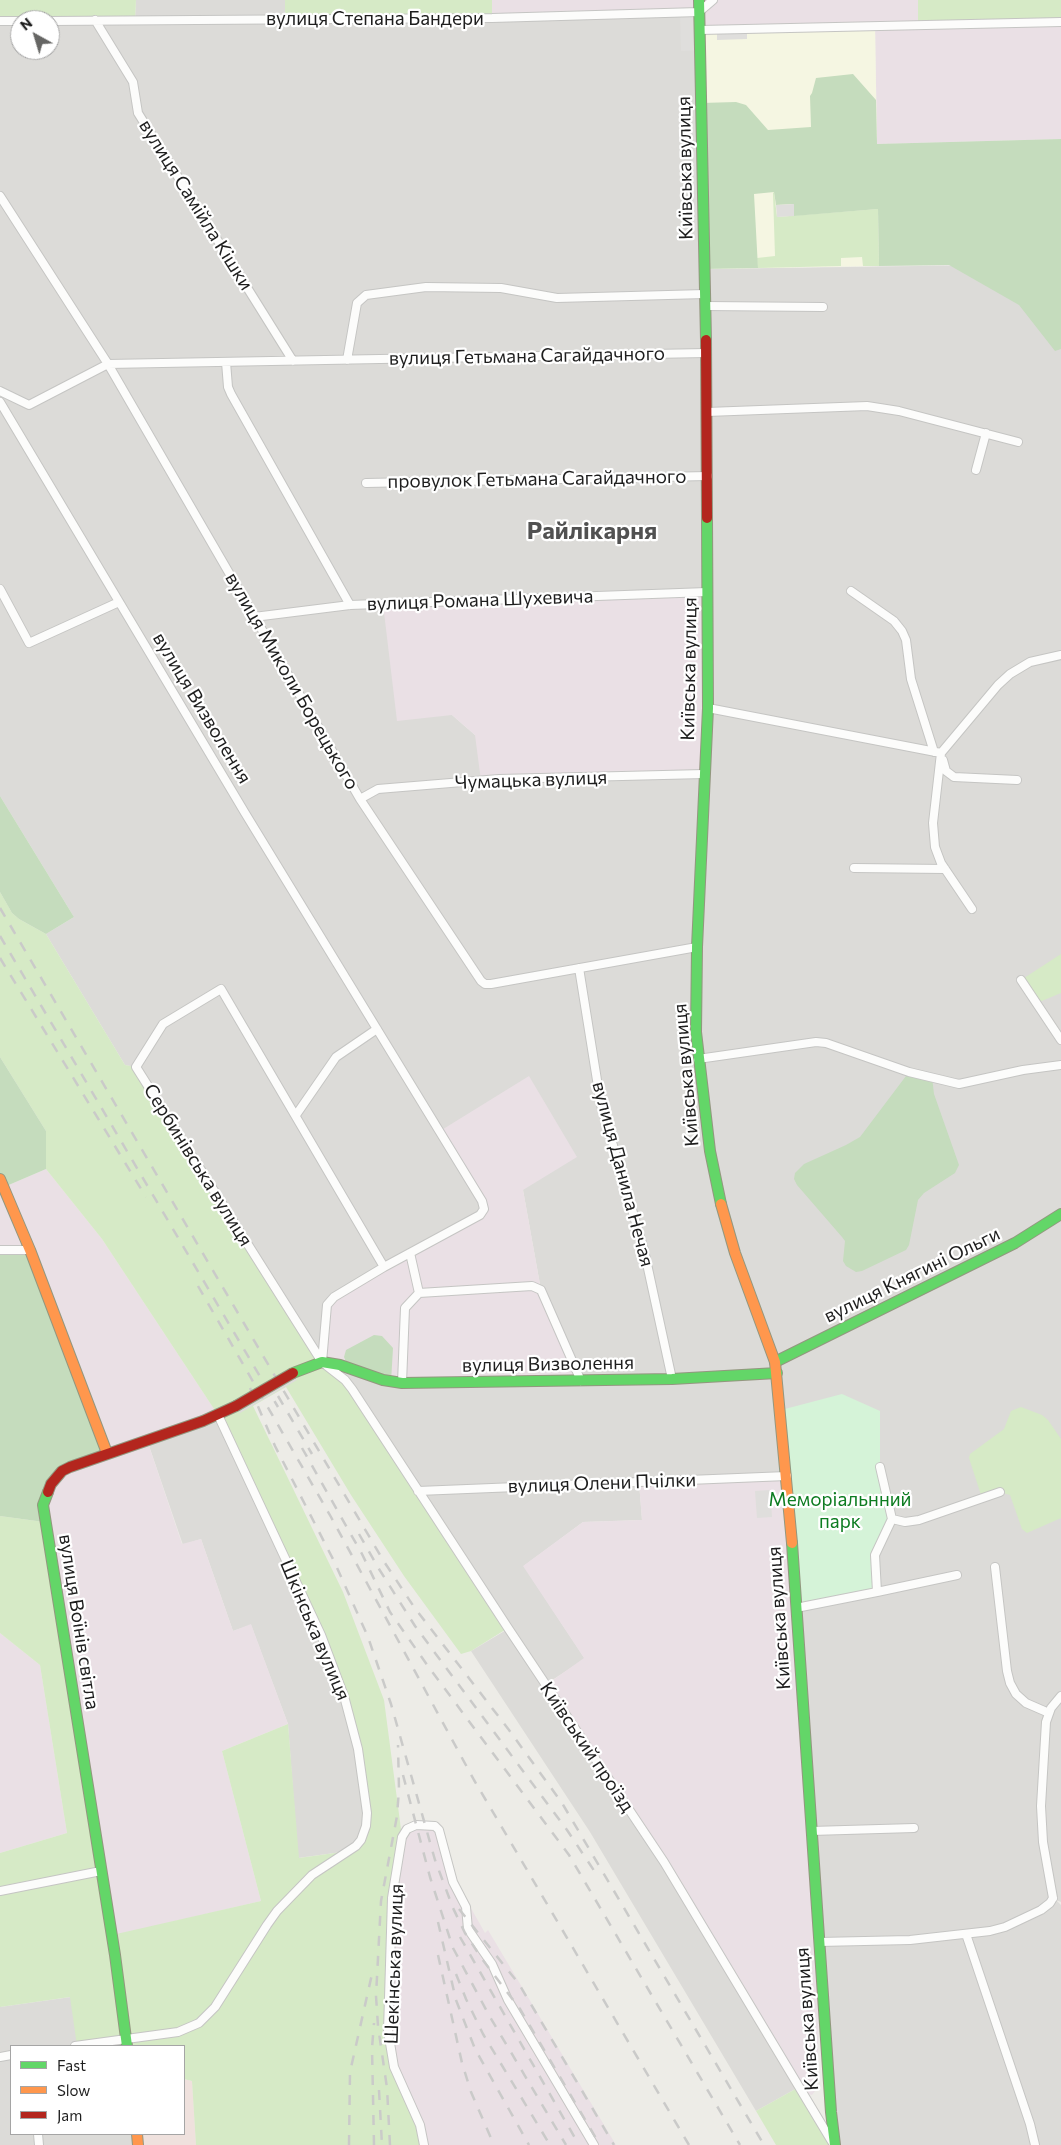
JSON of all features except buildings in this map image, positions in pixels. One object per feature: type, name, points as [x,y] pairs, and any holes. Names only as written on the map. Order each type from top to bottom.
[{"type":"street","name":"Київська вулиця","points":[[699,0],[708,476],[708,708],[697,947],[696,1017],[698,1058],[710,1151],[721,1204],[735,1253],[775,1362],[777,1373],[787,1476],[830,2112],[834,2145]]},
{"type":"street","points":[[699,12],[713,0]]},
{"type":"street","name":"вулиця Степана Бандери","points":[[60,20],[492,18],[699,12]]},
{"type":"street","name":"вулиця Самійла Кішки","points":[[95,20],[134,82],[138,113],[293,361]]},
{"type":"street","points":[[700,30],[1061,22]]},
{"type":"street","name":"вулиця Миколи Борецького","points":[[0,196],[108,364],[360,799],[481,981],[485,984],[491,984],[578,968]]},
{"type":"street","points":[[347,360],[357,304],[366,295],[426,287],[501,288],[557,298],[705,294]]},
{"type":"street","points":[[705,306],[824,307]]},
{"type":"street","name":"вулиця Гетьмана Сагайдачного","points":[[108,364],[706,353]]},
{"type":"street","points":[[226,362],[228,387],[231,394],[350,606]]},
{"type":"street","points":[[0,391],[29,405],[108,364]]},
{"type":"street","name":"вулиця Визволення","points":[[0,402],[244,813],[482,1201],[484,1209],[480,1215],[384,1267],[334,1297],[327,1305],[322,1362],[340,1365],[383,1380],[402,1383],[581,1382],[777,1373]]},
{"type":"street","points":[[707,412],[868,406],[899,411],[1018,442]]},
{"type":"street","points":[[976,470],[986,434]]},
{"type":"street","name":"провулок Гетьмана Сагайдачного","points":[[366,483],[708,476]]},
{"type":"street","points":[[0,589],[29,643],[119,602]]},
{"type":"street","points":[[851,591],[894,621],[902,631],[906,640],[911,679],[946,770],[954,777],[1017,780]]},
{"type":"street","name":"вулиця Романа Шухевича","points":[[254,618],[350,606],[707,592]]},
{"type":"street","points":[[972,909],[945,869],[937,853],[933,829],[938,752],[1010,674],[1030,662],[1061,655]]},
{"type":"street","points":[[708,708],[938,752]]},
{"type":"street","name":"Чумацька вулиця","points":[[360,799],[378,789],[499,779],[704,774]]},
{"type":"street","points":[[854,868],[945,869]]},
{"type":"street","points":[[578,968],[697,947]]},
{"type":"street","name":"вулиця Данила Нечая","points":[[578,968],[601,1105],[644,1250],[672,1379]]},
{"type":"street","points":[[1021,980],[1061,1040]]},
{"type":"street","name":"Сербинівська вулиця","points":[[296,1115],[221,989],[163,1024],[136,1067],[322,1362]]},
{"type":"street","points":[[377,1029],[336,1057],[296,1115],[384,1267]]},
{"type":"street","points":[[698,1058],[816,1042],[826,1043],[910,1072],[959,1084],[1023,1070],[1061,1065]]},
{"type":"street","points":[[0,1178],[30,1250],[107,1453],[218,1415],[293,1373],[322,1362]]},
{"type":"street","name":"вулиця Княгині Ольги","points":[[775,1362],[1015,1243],[1061,1214]]},
{"type":"street","points":[[0,1250],[30,1250]]},
{"type":"street","points":[[410,1254],[419,1293]]},
{"type":"street","points":[[402,1383],[405,1308],[419,1293],[532,1286],[541,1290],[581,1382]]},
{"type":"street","name":"Київський проїзд","points":[[322,1362],[345,1380],[352,1389],[664,1862],[834,2145]]},
{"type":"street","name":"Шкінська вулиця","points":[[92,2045],[126,2043],[178,2032],[193,2027],[204,2019],[215,2007],[266,1925],[278,1911],[312,1875],[356,1846],[364,1833],[367,1813],[356,1738],[344,1696],[306,1601],[218,1415]]},
{"type":"street","name":"вулиця Воїнів світла","points":[[107,1453],[62,1471],[47,1491],[43,1505],[102,1871],[126,2043]]},
{"type":"street","points":[[877,1592],[875,1555],[892,1519],[880,1467]]},
{"type":"street","name":"вулиця Олени Пчілки","points":[[418,1491],[787,1476]]},
{"type":"street","points":[[892,1519],[906,1522],[919,1520],[1000,1492]]},
{"type":"street","points":[[994,1567],[1010,1683],[1016,1694],[1026,1703],[1049,1713]]},
{"type":"street","points":[[796,1608],[957,1574]]},
{"type":"street","points":[[819,1942],[894,1941],[966,1934],[1005,1927],[1047,1907],[1052,1898],[1041,1820],[1045,1732],[1049,1713],[1061,1696]]},
{"type":"street","name":"Шекінська вулиця","points":[[424,2145],[420,2125],[394,2067],[388,2031],[392,1898],[402,1837],[412,1826],[435,1826],[439,1830],[453,1882],[466,1908],[468,1929],[492,1964],[508,2000],[594,2145]]},
{"type":"street","points":[[811,1831],[914,1828]]},
{"type":"street","points":[[0,1891],[102,1871]]},
{"type":"street","points":[[1052,1898],[1061,1902]]},
{"type":"street","points":[[966,1934],[1030,2124],[1035,2145]]},
{"type":"shaded area","points":[[136,0],[285,0],[285,19],[699,12],[705,269],[1061,264],[1061,1902],[1056,1900],[1061,1905],[1061,2145],[835,2145],[797,1619],[639,1482],[642,1520],[583,1522],[524,1566],[585,1659],[546,1684],[664,1862],[799,2087],[756,2111],[590,1832],[471,1651],[508,1629],[322,1362],[136,1067],[125,1065],[46,934],[74,917],[0,796],[0,21],[10,21],[10,60],[60,60],[60,21],[135,20]],"holes":[[[452,715],[704,774],[475,735]],[[523,1190],[541,1290],[484,1209]]]},
{"type":"shaded area","points":[[492,0],[918,0],[918,25],[1061,22],[1061,139],[877,144],[875,26],[700,30],[699,13],[492,18]]},
{"type":"shaded area","points":[[699,12],[700,50],[681,51],[680,13]]},
{"type":"shaded area","points":[[875,26],[879,266],[704,269],[700,30]]},
{"type":"shaded area","points":[[747,29],[747,39],[717,40],[717,30]]},
{"type":"shaded area","points":[[794,204],[794,216],[777,217],[776,205]]},
{"type":"shaded area","points":[[707,592],[704,774],[481,781],[475,735],[452,715],[397,721],[383,604]]},
{"type":"shaded area","points":[[529,1076],[577,1157],[523,1190],[541,1290],[581,1381],[402,1383],[322,1362],[327,1305],[484,1209],[440,1131]]},
{"type":"shaded area","points":[[46,1169],[102,1239],[218,1415],[147,1440],[182,1544],[201,1539],[233,1631],[251,1624],[288,1724],[222,1751],[261,1901],[112,1936],[0,1250],[0,1179],[4,1187]]},
{"type":"shaded area","points":[[218,1415],[302,1593],[356,1738],[366,1826],[349,1851],[298,1858],[288,1724],[251,1625],[233,1631],[201,1539],[183,1545],[147,1440]]},
{"type":"shaded area","points":[[787,1476],[819,1942],[818,2087],[812,2095],[806,2093],[664,1862],[546,1685],[584,1658],[523,1566],[583,1522],[642,1520],[639,1482]]},
{"type":"shaded area","points":[[770,1490],[772,1517],[757,1518],[755,1491]]},
{"type":"shaded area","points":[[0,1633],[40,1665],[67,1833],[0,1853]]},
{"type":"shaded area","points":[[435,1826],[450,1871],[485,1933],[488,1930],[616,2145],[424,2145],[394,2067],[388,2031],[392,1898],[407,1829]]},
{"type":"shaded area","points":[[71,1997],[126,2039],[127,2045],[10,2045],[10,2135],[137,2135],[138,2145],[0,2145],[0,2007]]},
{"type":"shaded area","points":[[185,2079],[192,2081],[196,2145],[138,2145],[137,2135],[185,2135]]},
{"type":"green space","points":[[0,0],[136,0],[135,20],[60,21],[60,10],[10,10],[10,21],[0,21]]},
{"type":"green space","points":[[285,0],[492,0],[492,18],[285,19]]},
{"type":"green space","points":[[918,0],[1061,0],[1061,22],[918,25]]},
{"type":"green space","points":[[853,74],[876,100],[877,144],[1061,139],[1061,349],[1055,351],[1019,305],[949,265],[879,266],[878,209],[794,216],[793,204],[776,205],[774,192],[754,194],[758,268],[704,269],[701,103],[736,102],[746,105],[768,130],[811,127],[810,96],[816,78]]},
{"type":"green space","points":[[774,192],[777,217],[878,209],[879,266],[863,266],[862,257],[841,258],[841,266],[758,268],[757,258],[775,256]]},
{"type":"green space","points":[[0,796],[74,917],[46,934],[12,913],[0,892]]},
{"type":"green space","points":[[0,892],[12,913],[46,934],[125,1065],[136,1067],[322,1362],[337,1373],[508,1628],[471,1651],[461,1654],[404,1576],[351,1495],[286,1387],[253,1406],[343,1592],[384,1700],[402,1837],[392,1898],[388,2031],[394,2067],[411,2105],[424,2145],[196,2145],[192,2081],[185,2079],[185,2045],[126,2045],[126,2040],[77,2045],[70,1997],[0,2007],[0,1853],[67,1833],[40,1665],[0,1633],[0,1516],[44,1522],[112,1935],[261,1901],[222,1751],[288,1724],[299,1858],[349,1851],[366,1826],[358,1749],[336,1673],[218,1415],[102,1239],[46,1169],[46,1131],[0,1057]]},
{"type":"green space","points":[[1061,954],[1061,993],[1037,1003],[1021,980]]},
{"type":"green space","points":[[0,1057],[46,1131],[46,1169],[4,1187],[0,1179]]},
{"type":"green space","points":[[909,1072],[932,1077],[934,1094],[959,1165],[955,1173],[924,1193],[918,1200],[909,1245],[906,1250],[862,1271],[856,1272],[846,1266],[843,1261],[845,1241],[797,1185],[794,1179],[795,1173],[804,1164],[860,1137]]},
{"type":"green space","points":[[0,1250],[30,1250],[107,1453],[79,1463],[51,1484],[44,1522],[0,1516]]},
{"type":"green space","points":[[374,1335],[382,1336],[393,1348],[391,1382],[348,1367],[344,1357],[346,1350]]},
{"type":"green space","name":"Меморіальнний парк","points":[[842,1394],[880,1411],[880,1467],[892,1519],[876,1551],[877,1592],[796,1608],[781,1410]]},
{"type":"green space","points":[[1021,1407],[1042,1415],[1048,1420],[1061,1439],[1061,1518],[1027,1533],[1022,1529],[1010,1495],[1000,1492],[982,1498],[969,1458],[970,1454],[1004,1429],[1011,1411]]},
{"type":"green space","points":[[799,2087],[834,2145],[776,2145],[756,2111]]},
{"type":"pier","points":[[290,1369],[297,1380],[240,1413],[233,1402]]},
{"type":"railway","points":[[0,908],[383,1560],[414,1607],[509,1730],[562,1803],[764,2145]]},
{"type":"railway","points":[[0,936],[278,1407]]},
{"type":"railway","points":[[0,958],[146,1197]]},
{"type":"railway","points":[[198,1286],[331,1517],[474,1780],[689,2145]]},
{"type":"railway","points":[[250,1388],[275,1446],[334,1561],[368,1637],[391,1704],[435,1860],[453,1908],[465,1933],[482,1959],[520,2009],[600,2145]]},
{"type":"railway","points":[[278,1396],[312,1454]]},
{"type":"railway","points":[[302,1448],[362,1554],[390,1612],[430,1669],[569,1855],[740,2145]]},
{"type":"railway","points":[[359,1534],[415,1626],[567,1830],[599,1878]]},
{"type":"railway","points":[[390,2145],[387,2088],[378,2026],[376,1996],[381,1901],[397,1816],[399,1789],[398,1745]]},
{"type":"railway","points":[[403,1775],[430,1877],[453,1948],[490,2017],[566,2145]]},
{"type":"railway","points":[[459,1909],[519,1984],[614,2145]]},
{"type":"railway","points":[[438,1922],[456,2000],[475,2049],[529,2145]]},
{"type":"railway","points":[[460,1937],[579,2145]]},
{"type":"railway","points":[[438,1955],[462,2063],[471,2092],[494,2145]]},
{"type":"railway","points":[[349,2145],[350,2072],[372,1974]]},
{"type":"railway","points":[[456,1974],[483,2034],[550,2145]]},
{"type":"railway","points":[[374,2023],[372,2048],[374,2145]]},
{"type":"railway","points":[[379,2090],[382,2145]]},
{"type":"traffic: fast","points":[[699,0],[706,340]]},
{"type":"traffic: fast","points":[[707,518],[708,708],[697,947],[696,1032],[710,1151],[721,1204]]},
{"type":"traffic: fast","points":[[775,1362],[1015,1243],[1061,1214]]},
{"type":"traffic: fast","points":[[293,1373],[322,1362],[340,1365],[383,1380],[402,1383],[672,1379],[777,1373]]},
{"type":"traffic: fast","points":[[48,1492],[43,1505],[115,1955],[127,2045]]},
{"type":"traffic: fast","points":[[792,1543],[831,2112],[835,2145]]},
{"type":"traffic: slow","points":[[0,1179],[30,1250],[107,1453]]},
{"type":"traffic: slow","points":[[721,1204],[735,1253],[775,1362],[792,1543]]},
{"type":"traffic: slow","points":[[137,2135],[138,2145]]},
{"type":"traffic: jam","points":[[706,340],[707,518]]},
{"type":"traffic: jam","points":[[236,1406],[293,1373]]},
{"type":"traffic: jam","points":[[48,1492],[51,1484],[62,1471],[70,1467],[203,1421],[236,1406]]},
{"type":"district","name":"Райлікарня","points":[[592,531]]}]
